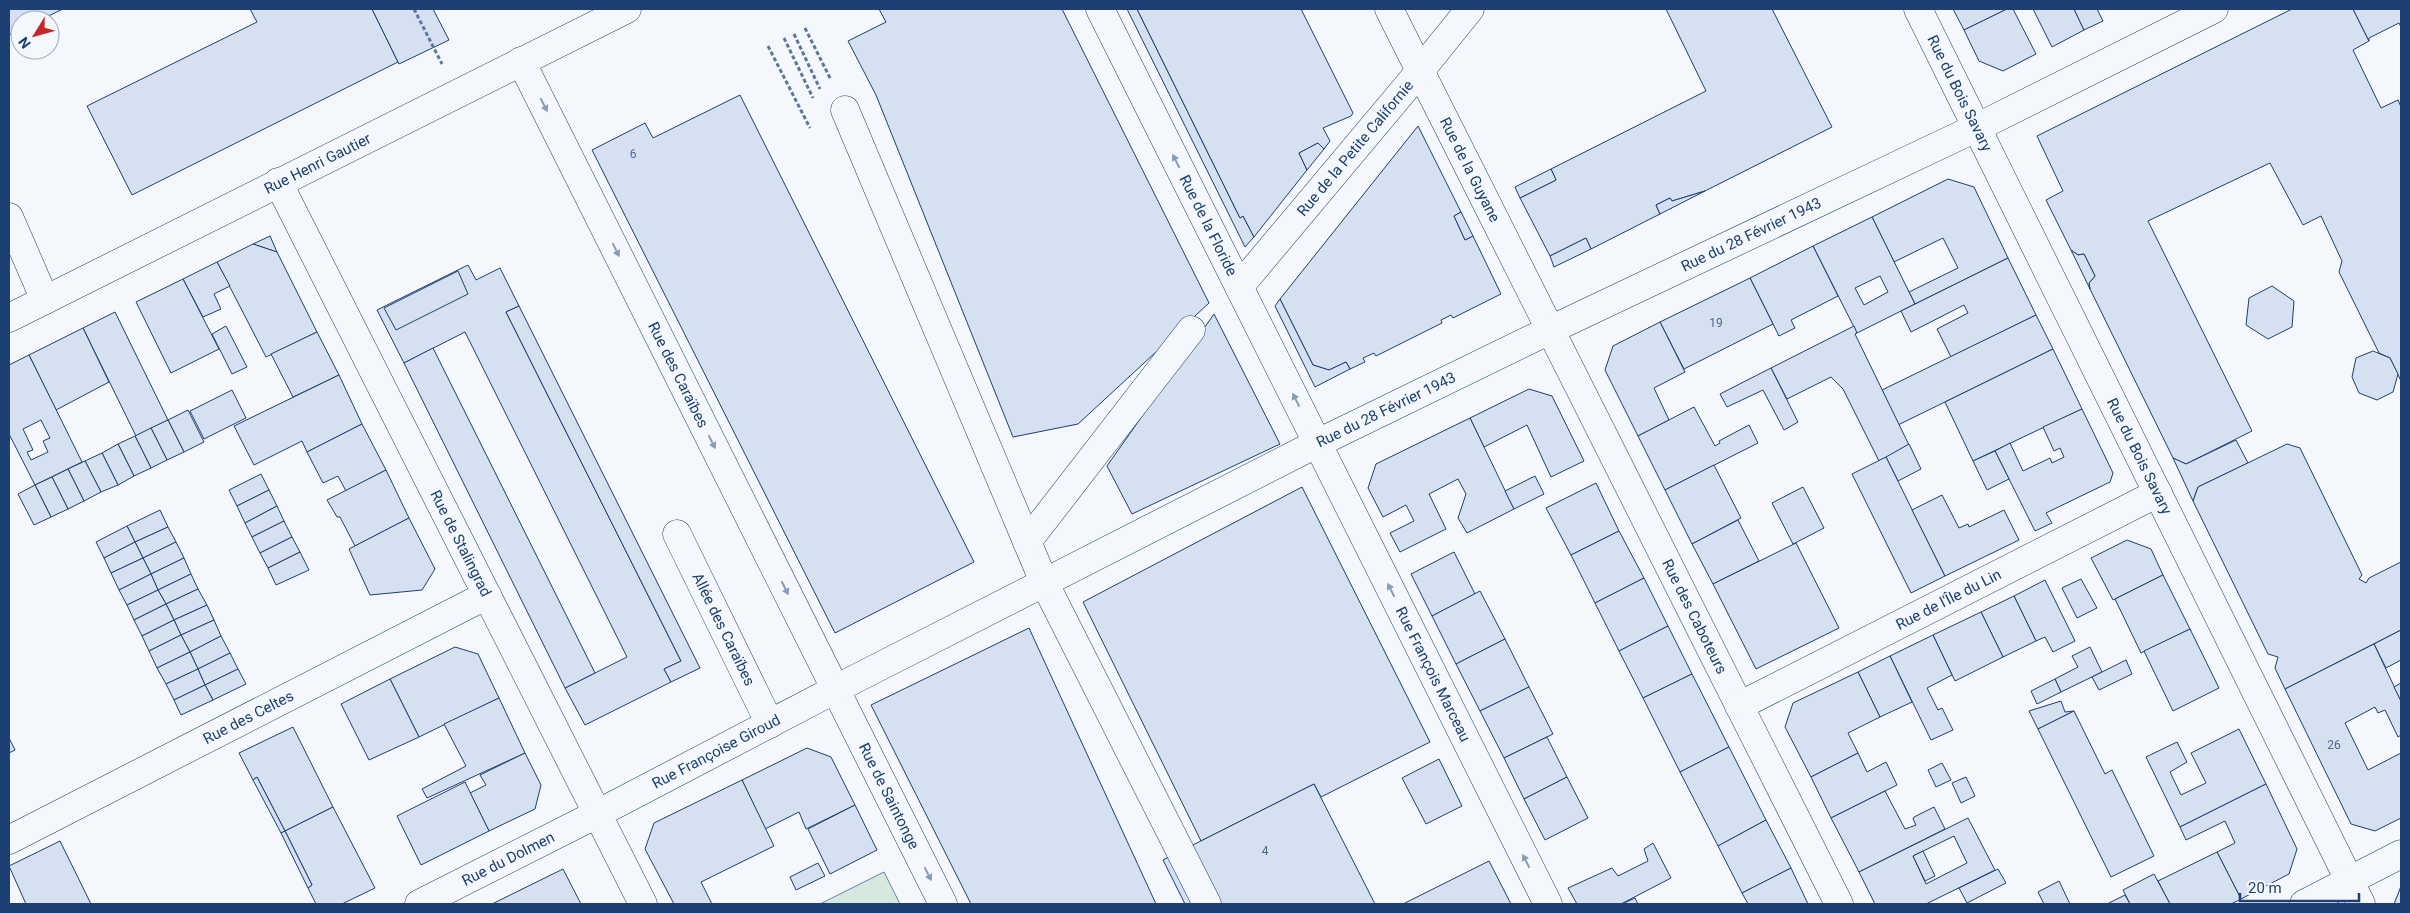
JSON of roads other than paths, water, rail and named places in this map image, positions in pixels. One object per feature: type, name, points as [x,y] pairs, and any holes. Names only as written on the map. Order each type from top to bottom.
[{"type":"street","name":"Rue Henri Gautier","points":[[9,318],[627,9]]},
{"type":"street","name":"Rue de la Floride","points":[[1100,9],[1318,443]]},
{"type":"street","name":"Rue de la Guyane","points":[[1389,9],[1550,330]]},
{"type":"street","name":"Rue de la Petite Californie","points":[[1239,287],[1420,72],[1470,9]]},
{"type":"street","name":"Rue du Bois Savary","points":[[1918,9],[2355,893]]},
{"type":"street","name":"Rue du 28 Février 1943","points":[[1044,582],[1318,443],[1550,330],[1978,128],[2214,9]]},
{"type":"street","name":"Rue des Caraïbes","points":[[522,61],[846,684]]},
{"type":"street","points":[[845,110],[1044,582],[1207,904]]},
{"type":"street","name":"Rue de Stalingrad","points":[[278,182],[643,904]]},
{"type":"street","points":[[9,217],[45,300]]},
{"type":"street","points":[[1027,542],[1191,330]]},
{"type":"street","name":"Rue des Caboteurs","points":[[1550,330],[1839,904]]},
{"type":"street","name":"Rue François Marceau","points":[[1318,443],[1548,904]]},
{"type":"street","name":"Rue de l'Île du Lin","points":[[1739,706],[2158,493]]},
{"type":"street","name":"Allée des Caraïbes","points":[[677,534],[770,724]]},
{"type":"street","name":"Rue Françoise Giroud","points":[[598,814],[1044,582]]},
{"type":"street","name":"Rue des Celtes","points":[[9,840],[487,595]]},
{"type":"street","name":"Rue de Saintonge","points":[[846,684],[943,904]]},
{"type":"street","name":"Rue du Dolmen","points":[[419,904],[598,814]]},
{"type":"street","points":[[2304,904],[2355,893],[2401,854]]}]
